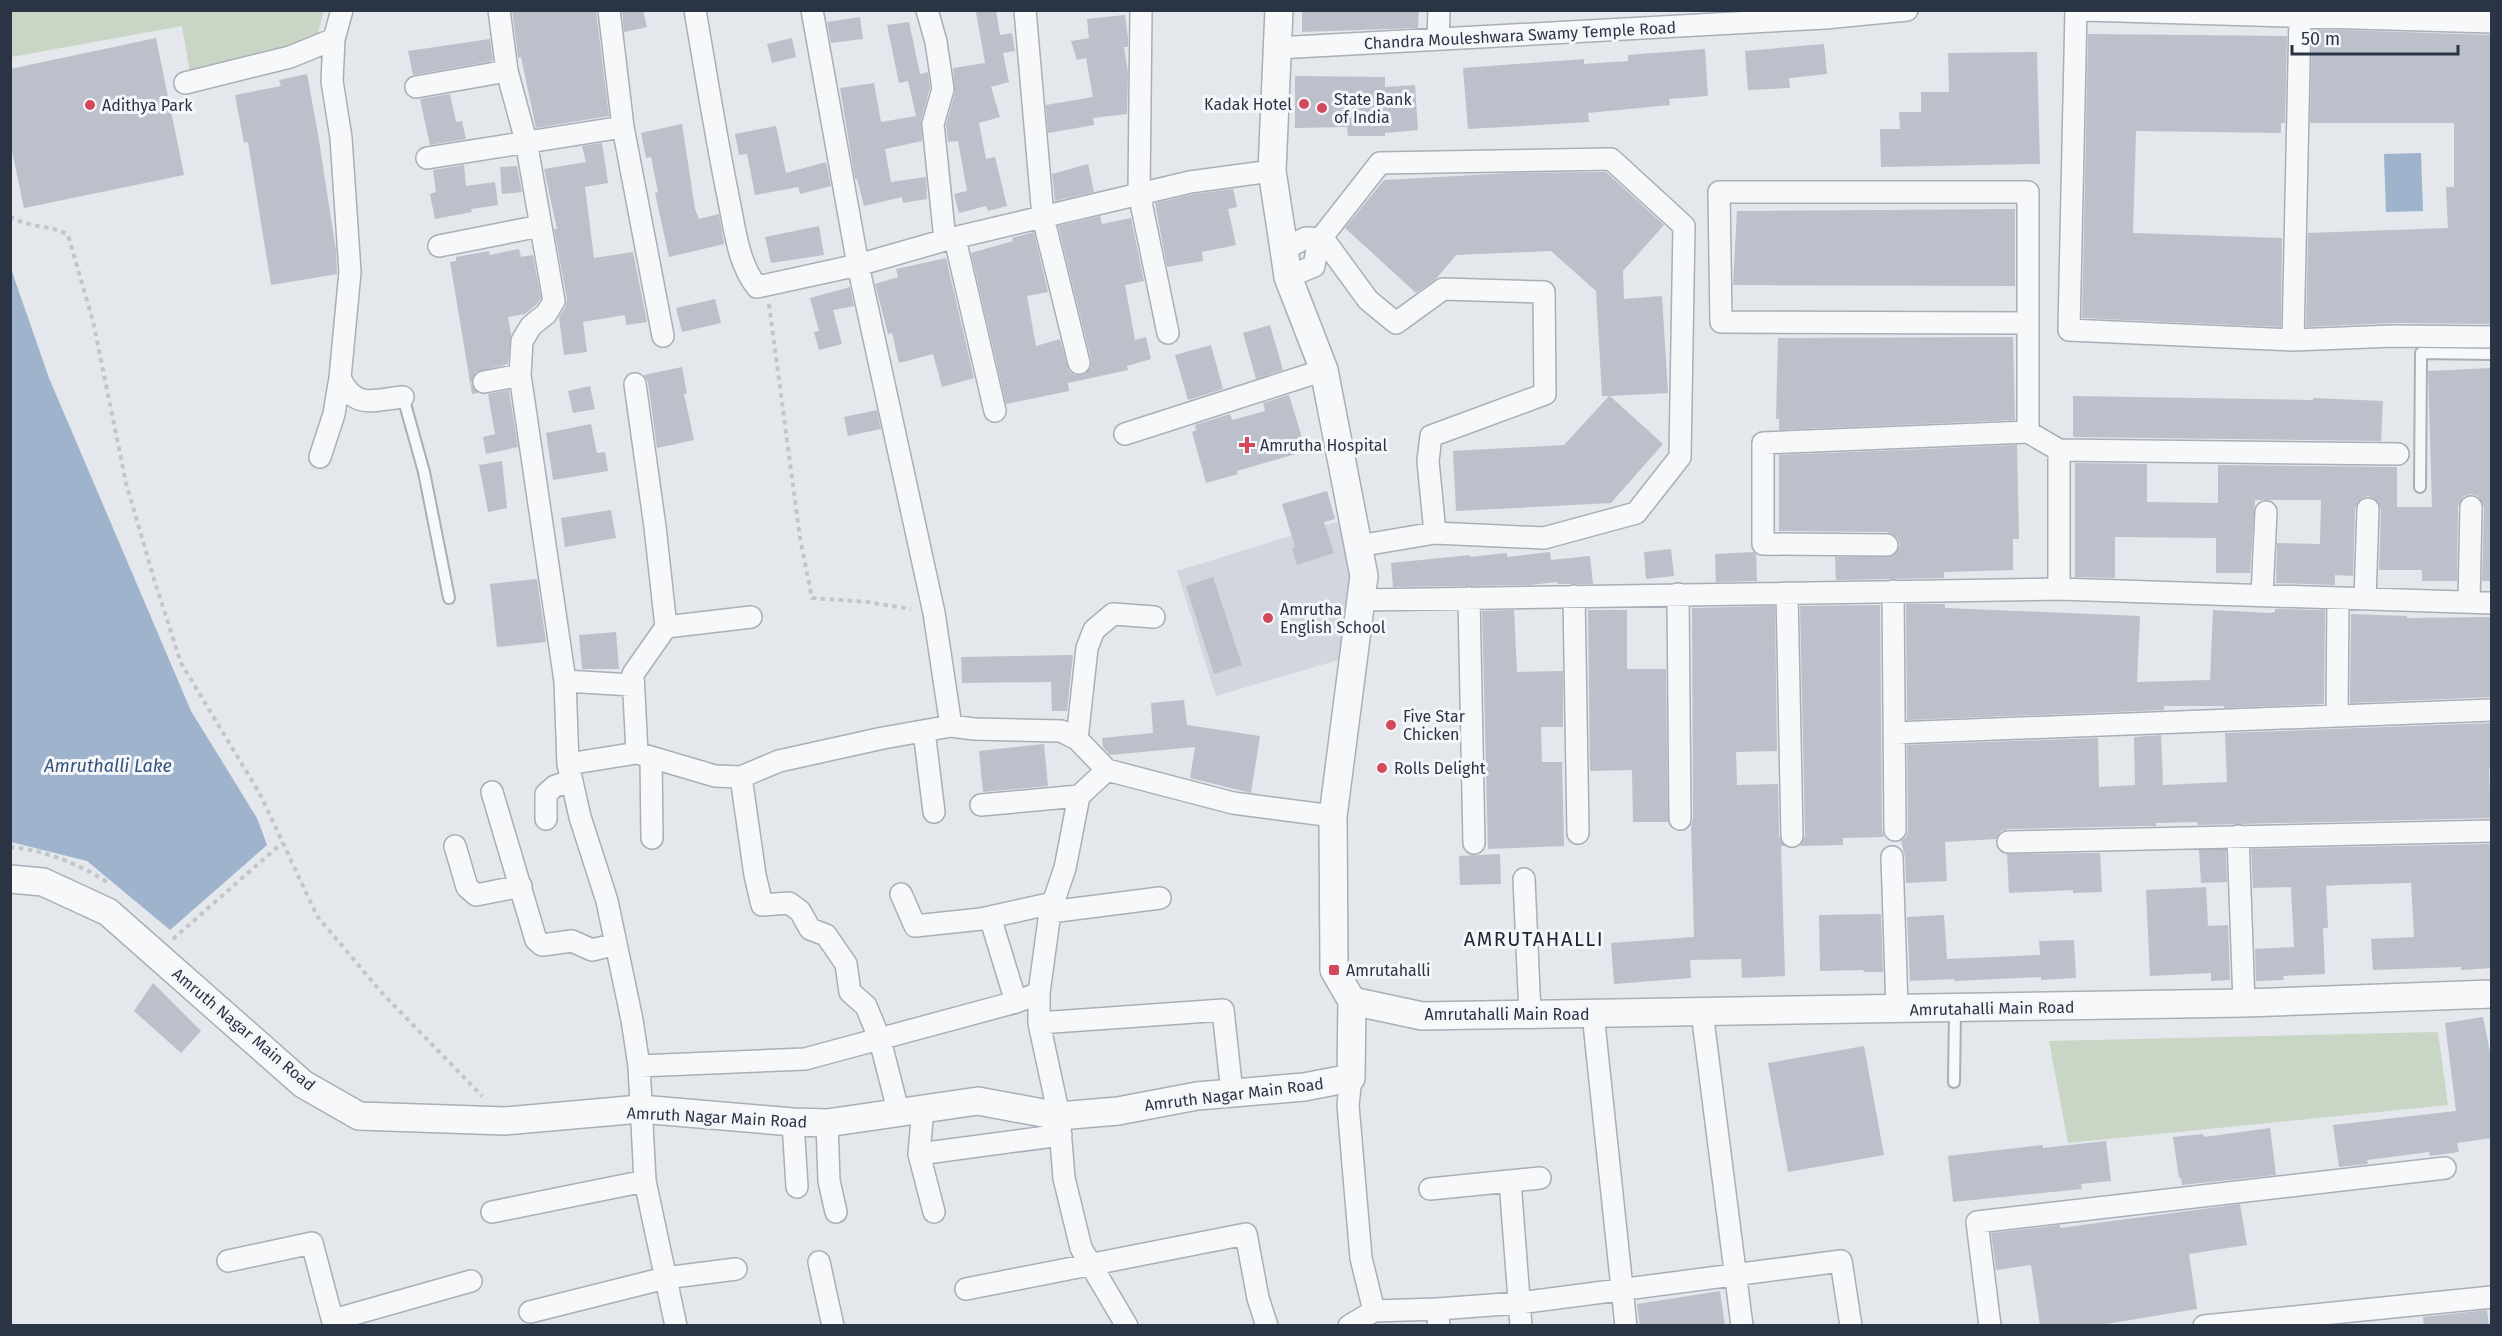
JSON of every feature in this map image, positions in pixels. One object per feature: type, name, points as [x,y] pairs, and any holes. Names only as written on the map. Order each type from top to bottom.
[{"type":"street","points":[[320,457],[334,414],[340,378],[350,272],[341,138],[333,81],[334,39],[342,10]]},
{"type":"street","points":[[499,10],[507,71],[526,141],[554,301],[546,314],[531,326],[522,341],[520,375],[565,681],[570,772],[580,817],[607,901],[616,944],[639,1066],[645,1181],[676,1326]]},
{"type":"street","points":[[609,10],[623,127],[663,336]]},
{"type":"street","points":[[695,10],[719,155],[738,245],[747,274],[757,287],[858,265],[950,240],[1190,182],[1272,171]]},
{"type":"street","points":[[812,10],[858,265],[934,613],[951,726]]},
{"type":"street","points":[[927,10],[936,42],[943,89],[933,124],[950,240],[995,411]]},
{"type":"street","points":[[1025,10],[1043,217],[1079,363]]},
{"type":"street","points":[[1141,10],[1139,194],[1168,333]]},
{"type":"street","points":[[1279,10],[1272,171],[1288,277],[1324,370],[1364,576],[1333,816],[1334,970],[1352,1001],[1348,1105],[1361,1258],[1374,1311]]},
{"type":"street","points":[[1438,39],[1439,10]]},
{"type":"street","name":"Chandra Mouleshwara Swamy Temple Road","points":[[1277,48],[1907,10]]},
{"type":"street","points":[[2076,10],[2068,330],[2293,340],[2393,336],[2492,337]]},
{"type":"street","points":[[2085,10],[2492,22]]},
{"type":"street","points":[[2293,340],[2300,17]]},
{"type":"street","points":[[185,83],[290,57],[334,39]]},
{"type":"street","points":[[416,87],[507,71]]},
{"type":"street","points":[[427,158],[623,127]]},
{"type":"street","points":[[1288,277],[1314,266],[1321,238],[1380,163],[1611,159],[1684,226],[1680,457],[1636,513],[1544,538],[1435,533],[1358,546]]},
{"type":"street","points":[[2028,323],[1721,322],[1719,192],[2028,192],[2028,323],[2028,432]]},
{"type":"street","points":[[439,246],[540,226]]},
{"type":"street","points":[[1284,249],[1306,238],[1321,238]]},
{"type":"street","points":[[1321,238],[1368,300],[1396,323],[1443,289],[1544,292],[1545,394],[1431,436],[1428,461],[1435,533]]},
{"type":"street","points":[[1125,434],[1324,370]]},
{"type":"street","points":[[484,382],[520,375]]},
{"type":"street","points":[[340,378],[347,393],[359,401],[403,397]]},
{"type":"street","points":[[635,384],[666,627],[633,674],[632,685],[644,755],[652,838]]},
{"type":"street","points":[[1887,545],[1763,544],[1763,443],[2028,432],[2059,450],[2397,454]]},
{"type":"street","points":[[2059,450],[2059,589]]},
{"type":"street","points":[[2469,602],[2471,507]]},
{"type":"street","points":[[2365,599],[2368,509]]},
{"type":"street","points":[[2262,596],[2266,512]]},
{"type":"street","points":[[1361,600],[2059,589],[2492,603]]},
{"type":"street","points":[[1893,591],[1895,830]]},
{"type":"street","points":[[1787,593],[1792,836]]},
{"type":"street","points":[[1678,594],[1680,819]]},
{"type":"street","points":[[1574,596],[1578,833]]},
{"type":"street","points":[[1469,598],[1474,843]]},
{"type":"street","points":[[2337,716],[2338,598]]},
{"type":"street","points":[[1077,740],[1087,648],[1094,630],[1113,614],[1154,617]]},
{"type":"street","points":[[666,627],[751,617]]},
{"type":"street","points":[[565,681],[632,685]]},
{"type":"street","points":[[1894,733],[2492,710]]},
{"type":"street","points":[[546,819],[546,794],[570,772],[644,755],[715,776],[741,777],[779,761],[951,726],[974,729],[1061,731],[1077,740],[1107,770],[1233,803],[1333,816]]},
{"type":"street","points":[[924,731],[934,812]]},
{"type":"street","points":[[1107,770],[1079,796],[1065,868],[1051,908],[1039,993],[1039,1023],[1060,1126],[1064,1178],[1081,1248],[1127,1326]]},
{"type":"street","points":[[741,777],[754,875],[762,905],[789,903],[800,911],[810,928],[826,935],[846,964],[850,992],[866,1006],[911,1111],[934,1212]]},
{"type":"street","points":[[492,792],[536,940],[542,945],[572,941],[592,950],[616,944]]},
{"type":"street","points":[[981,805],[1079,796]]},
{"type":"street","points":[[2008,842],[2492,831]]},
{"type":"street","points":[[2238,836],[2244,1003]]},
{"type":"street","points":[[456,846],[467,887],[476,895],[521,886]]},
{"type":"street","points":[[1892,856],[1897,1009]]},
{"type":"street","name":"Amruth Nagar Main Road","points":[[10,879],[43,882],[108,912],[303,1084],[358,1116],[505,1121],[640,1109],[793,1122],[827,1122],[978,1101],[1060,1126],[1118,1111],[1197,1096],[1304,1087],[1350,1078]]},
{"type":"street","points":[[1524,879],[1530,1014]]},
{"type":"street","points":[[902,894],[915,926],[1051,908],[1160,898]]},
{"type":"street","points":[[990,917],[1016,1002]]},
{"type":"street","points":[[639,1066],[805,1059],[1016,1002],[1039,993]]},
{"type":"street","name":"Amrutahalli Main Road","points":[[1352,1001],[1422,1016],[2244,1003],[2492,994]]},
{"type":"street","points":[[1039,1023],[1223,1010],[1232,1093]]},
{"type":"street","points":[[1702,1012],[1742,1326]]},
{"type":"street","points":[[1593,1014],[1626,1326]]},
{"type":"street","points":[[793,1122],[797,1187]]},
{"type":"street","points":[[827,1122],[829,1181],[836,1212]]},
{"type":"street","points":[[919,1154],[1060,1126]]},
{"type":"street","points":[[1990,1326],[1977,1222],[2445,1168]]},
{"type":"street","points":[[1430,1189],[1540,1179]]},
{"type":"street","points":[[492,1212],[645,1181]]},
{"type":"street","points":[[1510,1181],[1521,1326]]},
{"type":"street","points":[[966,1289],[1246,1234],[1258,1298],[1267,1326]]},
{"type":"street","points":[[228,1261],[312,1243],[334,1323],[471,1281]]},
{"type":"street","points":[[1349,1326],[1374,1311],[1438,1317],[1621,1288],[1841,1261],[1851,1326]]},
{"type":"street","points":[[819,1262],[833,1326]]},
{"type":"street","points":[[530,1312],[665,1278],[736,1269]]},
{"type":"street","points":[[2204,1326],[2492,1297]]},
{"type":"lane","points":[[2420,487],[2421,353],[2492,354]]},
{"type":"lane","points":[[403,397],[424,472],[449,598]]},
{"type":"lane","points":[[1954,1008],[1954,1082]]},
{"type":"path","points":[[10,216],[29,226],[57,228],[68,235],[93,321],[126,483],[181,663],[260,794],[317,916],[382,993],[505,1121]]},
{"type":"path","points":[[766,285],[800,538],[812,598],[867,602],[934,613]]},
{"type":"path","points":[[170,942],[282,843]]},
{"type":"shaded area","name":"Amrutha English School","points":[[1339,521],[1351,577],[1338,660],[1216,696],[1177,571]]},
{"type":"green space","points":[[11,11],[324,11],[317,36],[191,79],[182,26],[11,57]]},
{"type":"green space","points":[[2438,1032],[2448,1105],[2068,1143],[2049,1041]]},
{"type":"water","points":[[2421,153],[2423,211],[2386,212],[2384,154]]},
{"type":"water","name":"Amruthalli Lake","points":[[10,266],[49,378],[191,711],[257,818],[267,845],[170,930],[87,861],[11,842]]},
{"type":"building","points":[[512,10],[596,10],[609,116],[536,128],[521,57],[518,58]]},
{"type":"building","points":[[622,10],[643,10],[647,27],[624,32]]},
{"type":"building","points":[[996,10],[1000,35],[1012,33],[1015,51],[1003,53],[1009,82],[991,87],[1000,117],[979,123],[986,159],[995,157],[1007,206],[988,211],[986,206],[959,213],[954,194],[967,191],[958,141],[948,142],[946,125],[955,92],[953,68],[985,63],[976,12]]},
{"type":"building","points":[[1302,10],[1383,12],[1419,10],[1418,28],[1302,32]]},
{"type":"building","points":[[1125,15],[1128,38],[1128,47],[1124,47],[1128,73],[1127,114],[1093,118],[1094,125],[1048,133],[1046,105],[1093,97],[1086,58],[1077,60],[1071,41],[1089,38],[1087,19]]},
{"type":"building","points":[[860,17],[863,39],[831,43],[827,22]]},
{"type":"building","points":[[909,22],[920,74],[928,72],[930,88],[921,121],[922,141],[885,149],[891,182],[926,177],[927,199],[903,203],[902,197],[864,206],[857,179],[855,179],[840,88],[874,83],[881,122],[916,116],[908,81],[899,83],[887,25]]},
{"type":"building","points":[[2312,29],[2492,35],[2492,324],[2393,323],[2306,327],[2308,233],[2448,228],[2446,187],[2454,187],[2454,123],[2310,123]]},
{"type":"building","points":[[2088,34],[2287,36],[2285,123],[2281,123],[2281,133],[2136,131],[2133,233],[2282,238],[2281,327],[2082,318]]},
{"type":"building","name":"Adithya Park","points":[[156,38],[184,175],[24,208],[10,142],[10,69]]},
{"type":"building","points":[[792,38],[796,57],[772,63],[767,44]]},
{"type":"building","points":[[490,39],[493,61],[413,75],[408,51]]},
{"type":"building","points":[[1824,44],[1827,74],[1789,78],[1790,88],[1748,90],[1745,51]]},
{"type":"building","points":[[1705,49],[1708,96],[1669,99],[1670,105],[1588,113],[1589,122],[1468,129],[1463,68],[1584,59],[1584,64],[1628,61],[1628,55]]},
{"type":"building","points":[[2037,52],[2040,164],[1881,167],[1880,129],[1900,129],[1899,112],[1921,112],[1921,92],[1949,92],[1948,53]]},
{"type":"building","points":[[307,74],[336,251],[337,274],[271,285],[248,142],[244,143],[235,95],[281,86],[279,80]]},
{"type":"building","points":[[1295,76],[1385,77],[1385,87],[1415,85],[1418,130],[1385,133],[1385,136],[1348,136],[1347,127],[1295,128]]},
{"type":"building","points":[[450,94],[456,122],[462,121],[466,139],[430,145],[420,99]]},
{"type":"building","points":[[682,124],[695,209],[699,219],[719,214],[724,244],[669,257],[655,193],[658,192],[651,157],[646,158],[641,133]]},
{"type":"building","points":[[776,126],[786,173],[826,162],[831,186],[800,194],[798,187],[755,195],[747,154],[739,155],[735,134]]},
{"type":"building","points":[[602,143],[608,183],[585,187],[594,258],[633,252],[647,322],[626,325],[625,315],[583,322],[587,352],[564,355],[559,317],[565,308],[567,299],[554,229],[557,229],[544,169],[586,162],[582,146]]},
{"type":"building","points":[[1088,164],[1094,192],[1055,201],[1052,174]]},
{"type":"building","points":[[464,165],[466,186],[495,182],[498,205],[471,209],[472,212],[435,219],[430,194],[436,192],[433,170]]},
{"type":"building","points":[[517,166],[522,192],[502,194],[500,167]]},
{"type":"building","points":[[1606,172],[1664,225],[1623,271],[1624,299],[1662,296],[1668,393],[1610,396],[1663,444],[1611,503],[1456,511],[1453,451],[1564,445],[1609,396],[1602,396],[1596,291],[1551,251],[1456,255],[1436,279],[1416,293],[1345,228],[1384,180],[1511,173]]},
{"type":"building","points":[[1233,189],[1237,207],[1228,209],[1236,245],[1202,252],[1203,261],[1167,267],[1155,203],[1194,194]]},
{"type":"building","points":[[2015,209],[2015,286],[1733,285],[1737,211]]},
{"type":"building","points":[[1100,216],[1102,224],[1131,218],[1144,281],[1125,285],[1135,340],[1146,337],[1151,359],[1127,366],[1128,370],[1068,383],[1069,391],[1006,404],[971,253],[1013,241],[1012,238],[1034,232],[1048,292],[1027,296],[1036,346],[1060,339],[1069,371],[1075,375],[1083,375],[1091,367],[1091,360],[1058,226]]},
{"type":"building","points":[[819,226],[824,255],[771,263],[765,237]]},
{"type":"building","points":[[519,249],[521,257],[533,255],[541,298],[525,314],[508,317],[511,335],[508,364],[476,372],[471,384],[478,393],[472,394],[450,262],[456,261],[456,257],[489,251],[490,255]]},
{"type":"building","points":[[946,258],[974,378],[942,387],[933,354],[899,363],[892,333],[888,334],[875,284],[898,277],[896,269]]},
{"type":"building","points":[[850,287],[854,306],[833,310],[842,344],[819,350],[814,332],[819,331],[810,298]]},
{"type":"building","points":[[715,299],[721,323],[682,332],[676,308]]},
{"type":"building","points":[[1270,325],[1283,370],[1256,379],[1243,333]]},
{"type":"building","points":[[2013,337],[2015,420],[1779,430],[1779,419],[1776,419],[1778,338]]},
{"type":"building","points":[[1211,345],[1223,389],[1188,400],[1175,355]]},
{"type":"building","points":[[682,367],[687,394],[684,394],[694,440],[657,448],[648,382],[644,375]]},
{"type":"building","points":[[2492,368],[2492,581],[2482,581],[2484,507],[2478,496],[2471,494],[2464,496],[2458,506],[2457,581],[2422,581],[2422,570],[2379,570],[2381,509],[2375,499],[2368,496],[2362,498],[2355,508],[2353,576],[2335,575],[2335,585],[2276,583],[2277,543],[2320,544],[2321,500],[2255,500],[2250,573],[2216,573],[2216,538],[2115,537],[2115,578],[2075,577],[2075,463],[2147,464],[2147,502],[2218,503],[2218,465],[2397,467],[2397,507],[2432,507],[2428,371]]},
{"type":"building","points":[[590,386],[595,409],[573,413],[568,391]]},
{"type":"building","points":[[509,390],[518,447],[486,454],[483,437],[495,434],[488,394]]},
{"type":"building","points":[[1289,395],[1306,451],[1237,471],[1238,474],[1206,483],[1192,432],[1196,430],[1195,425],[1230,414],[1232,420],[1265,411],[1263,403]]},
{"type":"building","points":[[2073,396],[2313,400],[2313,398],[2383,401],[2381,441],[2075,437],[2073,436]]},
{"type":"building","points":[[877,410],[881,429],[848,436],[844,417]]},
{"type":"building","points":[[591,424],[597,453],[605,452],[608,471],[553,480],[546,433]]},
{"type":"building","points":[[2017,445],[2019,539],[2013,539],[2013,570],[1944,572],[1944,578],[1836,580],[1835,557],[1893,556],[1900,546],[1898,538],[1887,532],[1779,531],[1779,455]]},
{"type":"building","points":[[502,461],[507,508],[488,512],[479,465]]},
{"type":"building","points":[[1327,491],[1335,519],[1324,522],[1334,553],[1297,565],[1292,548],[1295,547],[1282,504]]},
{"type":"building","points":[[611,510],[616,538],[565,547],[561,518]]},
{"type":"building","points":[[1671,549],[1674,576],[1646,579],[1644,552]]},
{"type":"building","points":[[1550,552],[1551,560],[1590,556],[1593,584],[1558,584],[1557,582],[1530,585],[1393,587],[1391,563],[1470,555],[1470,557],[1507,553],[1507,557]]},
{"type":"building","points":[[1754,552],[1757,581],[1716,582],[1715,554]]},
{"type":"building","points":[[1213,577],[1242,665],[1214,674],[1186,586]]},
{"type":"building","points":[[537,579],[546,642],[497,647],[490,584]]},
{"type":"building","points":[[1906,604],[1945,604],[1945,608],[2140,616],[2137,682],[2210,680],[2213,610],[2269,613],[2275,612],[2275,609],[2325,610],[2324,704],[2224,708],[2224,706],[2164,706],[2164,710],[1907,720]]},
{"type":"building","points":[[1880,605],[1882,830],[1884,837],[1843,838],[1843,845],[1800,846],[1805,836],[1800,606]]},
{"type":"building","points":[[1775,606],[1777,751],[1736,752],[1737,785],[1778,784],[1779,836],[1785,846],[1781,846],[1785,976],[1742,978],[1741,959],[1690,960],[1691,978],[1614,984],[1611,943],[1694,937],[1691,826],[1693,819],[1692,608]]},
{"type":"building","points":[[1514,610],[1517,672],[1563,671],[1563,727],[1541,727],[1542,762],[1562,762],[1564,846],[1488,849],[1482,611]]},
{"type":"building","points":[[1588,610],[1627,610],[1627,669],[1666,669],[1668,822],[1633,822],[1632,770],[1590,771]]},
{"type":"building","points":[[2351,614],[2407,616],[2407,618],[2492,617],[2492,697],[2350,703]]},
{"type":"building","points":[[616,632],[619,669],[582,669],[579,635]]},
{"type":"building","points":[[1073,655],[1067,711],[1052,711],[1051,682],[962,683],[961,657]]},
{"type":"building","points":[[1184,700],[1187,725],[1260,736],[1251,793],[1190,778],[1195,747],[1110,755],[1103,747],[1102,738],[1153,733],[1151,703]]},
{"type":"building","points":[[2492,723],[2492,768],[2489,768],[2491,818],[2198,825],[2197,822],[2156,823],[2156,826],[2008,829],[2001,831],[1996,839],[1945,842],[1947,881],[1906,883],[1905,857],[1901,841],[1906,837],[1908,830],[1907,745],[2098,738],[2099,787],[2135,785],[2134,737],[2161,735],[2163,785],[2227,782],[2225,733]]},
{"type":"building","points":[[1044,744],[1048,786],[983,792],[979,751]]},
{"type":"building","points":[[2492,844],[2492,968],[2373,970],[2371,939],[2414,937],[2411,883],[2341,885],[2326,886],[2328,928],[2323,928],[2325,974],[2283,976],[2284,980],[2256,981],[2255,949],[2294,947],[2291,887],[2253,888],[2251,849]]},
{"type":"building","points":[[2199,850],[2226,850],[2227,882],[2201,883]]},
{"type":"building","points":[[2100,853],[2102,892],[2073,893],[2073,890],[2009,893],[2007,854]]},
{"type":"building","points":[[1500,854],[1501,884],[1460,885],[1459,856]]},
{"type":"building","points":[[2206,887],[2208,926],[2228,925],[2230,980],[2211,981],[2211,973],[2150,976],[2146,890]]},
{"type":"building","points":[[1881,914],[1883,972],[1820,971],[1819,915]]},
{"type":"building","points":[[1944,915],[1947,959],[2040,955],[2039,941],[2074,940],[2076,978],[1910,981],[1907,917]]},
{"type":"building","points":[[153,983],[201,1031],[181,1053],[134,1011]]},
{"type":"building","points":[[2483,1017],[2492,1063],[2492,1138],[2457,1143],[2459,1152],[2430,1156],[2429,1152],[2367,1160],[2368,1164],[2339,1167],[2333,1125],[2456,1111],[2445,1023]]},
{"type":"building","points":[[1864,1046],[1884,1155],[1788,1172],[1768,1063]]},
{"type":"building","points":[[2270,1128],[2276,1175],[2182,1185],[2173,1137],[2203,1134],[2204,1137]]},
{"type":"building","points":[[2106,1141],[2111,1181],[2081,1184],[2082,1189],[1953,1202],[1948,1156],[2043,1145],[2043,1148]]},
{"type":"building","points":[[2240,1204],[2247,1245],[2189,1254],[2197,1309],[2094,1326],[2040,1326],[2031,1265],[1996,1270],[1991,1233],[2060,1225],[2060,1228]]},
{"type":"building","points":[[1720,1291],[1725,1326],[1640,1326],[1637,1304]]},
{"type":"building","points":[[2487,1310],[2489,1326],[2424,1326],[2423,1317]]},
{"type":"place","name":"Kadak Hotel","points":[[1304,104]]},
{"type":"place","name":"Adithya Park","points":[[90,105]]},
{"type":"place","name":"State Bank of India","points":[[1322,108]]},
{"type":"place","name":"Amrutha Hospital","points":[[1247,445]]},
{"type":"place","name":"Amrutha English School","points":[[1268,618]]},
{"type":"place","name":"Five Star Chicken","points":[[1391,725]]},
{"type":"place","name":"Rolls Delight","points":[[1382,768]]},
{"type":"place","name":"Amrutahalli","points":[[1334,970]]},
{"type":"district","name":"AMRUTAHALLI","points":[[1534,939]]}]
